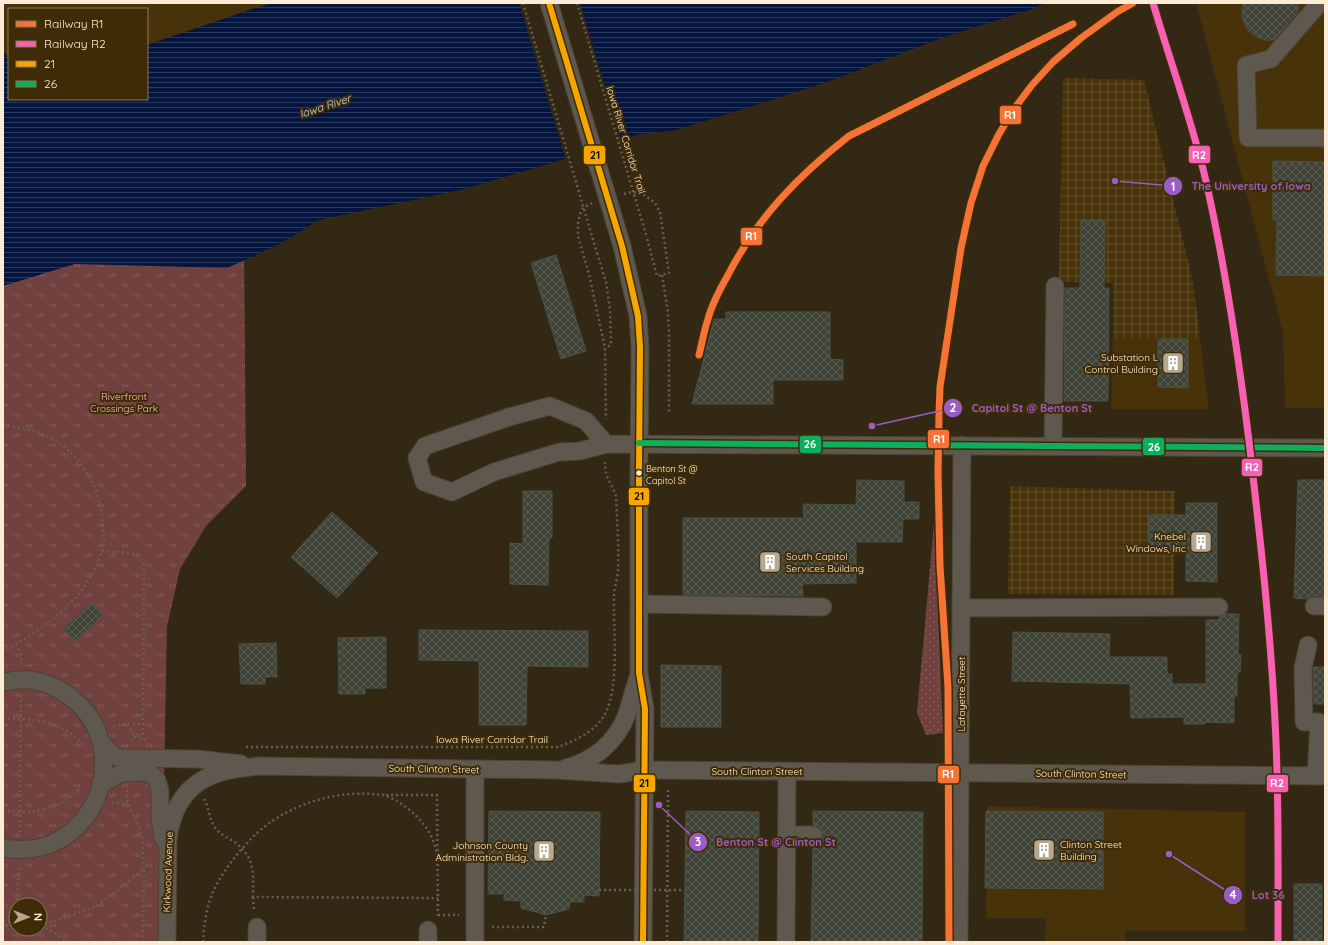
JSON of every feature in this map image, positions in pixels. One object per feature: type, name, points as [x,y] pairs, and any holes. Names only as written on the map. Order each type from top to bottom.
[{"type":"street","points":[[549,3],[622,246],[638,316],[640,347],[640,673],[645,709],[643,942]]},
{"type":"street","points":[[1318,3],[1271,59],[1246,65],[1248,138],[1325,138]]},
{"type":"street","points":[[1053,446],[1055,286]]},
{"type":"street","points":[[606,444],[586,421],[550,406],[509,417],[425,446],[417,458],[424,482],[452,492],[494,472],[559,452],[580,450],[606,444],[1325,448]]},
{"type":"street","name":"Lafayette Street","points":[[959,942],[962,445]]},
{"type":"street","points":[[640,604],[823,607]]},
{"type":"street","points":[[961,608],[1219,607]]},
{"type":"street","points":[[1308,645],[1303,668],[1304,722],[1319,722],[1321,776]]},
{"type":"street","points":[[556,770],[571,767],[590,759],[608,746],[626,715],[633,690],[640,673]]},
{"type":"street","points":[[3,682],[30,680],[48,684],[65,692],[79,704],[91,718],[102,743],[114,756],[121,758],[214,760],[257,766]]},
{"type":"street","points":[[11,849],[40,848],[59,841],[76,829],[89,814],[97,800],[102,784],[104,769],[102,743]]},
{"type":"street","name":"South Clinton Street","points":[[194,786],[210,776],[226,771],[257,766],[556,770],[619,774],[644,770],[1321,776]]},
{"type":"street","points":[[475,769],[475,942]]},
{"type":"street","points":[[102,784],[121,773],[146,772],[157,780],[160,791],[162,832],[167,858]]},
{"type":"street","points":[[786,942],[787,772]]},
{"type":"street","name":"Kirkwood Avenue","points":[[167,942],[167,858],[170,824],[180,801],[194,786]]},
{"type":"street","points":[[787,835],[813,835]]},
{"type":"path","points":[[523,3],[606,282],[610,309],[611,345],[605,348]]},
{"type":"path","name":"Iowa River Corridor Trail","points":[[577,3],[657,276],[662,275],[668,312],[669,412]]},
{"type":"path","points":[[3,424],[41,434],[57,442],[82,465],[97,493],[102,510],[104,540],[102,551],[92,575],[73,600],[34,633],[3,651]]},
{"type":"path","name":"Iowa River Corridor Trail","points":[[242,747],[558,747],[574,741],[591,730],[600,722],[605,714],[610,702],[613,682],[614,595],[618,571],[616,496],[614,489],[607,480],[605,472],[606,444]]},
{"type":"path","points":[[102,551],[134,554],[143,560],[143,739]]},
{"type":"path","points":[[16,644],[21,654],[20,812],[11,849],[16,897]]},
{"type":"path","points":[[3,719],[20,718],[48,722],[64,728],[77,738],[86,751]]},
{"type":"path","points":[[128,724],[135,737],[151,741]]},
{"type":"path","points":[[110,727],[115,725],[143,724]]},
{"type":"path","points":[[129,743],[135,737]]},
{"type":"path","points":[[667,942],[669,771]]},
{"type":"path","points":[[3,810],[20,812],[35,811],[57,805],[76,794],[85,783]]},
{"type":"path","points":[[194,786],[209,808],[211,820],[216,830],[242,849],[249,858],[253,868],[253,897],[438,898]]},
{"type":"path","points":[[126,788],[127,802],[136,819],[142,838],[144,869],[143,942]]},
{"type":"path","points":[[203,942],[204,923],[212,895],[225,871],[257,832],[282,814],[306,804],[333,796],[358,793],[386,796],[437,795],[438,915],[431,932]]},
{"type":"path","points":[[386,796],[406,807],[421,819],[432,836],[438,856]]},
{"type":"path","points":[[111,801],[122,804],[127,802]]},
{"type":"path","points":[[48,923],[97,906],[144,869]]},
{"type":"path","points":[[599,890],[684,890]]},
{"type":"path","points":[[438,915],[488,914],[488,927],[544,927],[546,914]]},
{"type":"path","points":[[48,929],[68,942]]},
{"type":"shaded area","points":[[3,3],[274,3],[255,8],[148,45],[148,8],[8,8],[8,57],[4,52]]},
{"type":"shaded area","points":[[1196,3],[1325,3],[1325,408],[1285,408],[1283,332]]},
{"type":"shaded area","points":[[1063,78],[1144,80],[1193,282],[1209,409],[1111,409],[1114,283],[1059,282]]},
{"type":"shaded area","points":[[1063,78],[1144,80],[1193,282],[1200,338],[1113,338],[1113,283],[1059,282]]},
{"type":"shaded area","points":[[1010,486],[1175,491],[1174,595],[1008,594]]},
{"type":"shaded area","points":[[987,806],[1245,812],[1245,931],[1126,931],[1126,942],[1045,942],[1046,918],[986,918]]},
{"type":"green space","name":"Riverfront Crossings Park","points":[[244,238],[246,486],[206,526],[180,569],[167,627],[161,942],[3,942],[3,260]]},
{"type":"green space","points":[[934,523],[943,733],[926,735],[917,713]]},
{"type":"water","name":"Iowa River","points":[[274,3],[1045,3],[1030,10],[941,38],[830,81],[677,130],[640,134],[465,189],[319,220],[278,245],[227,268],[75,264],[3,286],[3,45],[4,52],[8,57],[8,100],[148,100],[148,45],[255,8]]},
{"type":"pier","points":[[519,3],[580,3],[622,142],[566,161]]},
{"type":"building","points":[[1243,3],[1298,3],[1298,12],[1274,40],[1265,40],[1250,32],[1245,25],[1242,16]]},
{"type":"building","points":[[1273,161],[1325,162],[1324,276],[1276,275],[1277,220],[1273,220]]},
{"type":"building","points":[[1081,220],[1105,221],[1104,288],[1109,288],[1108,401],[1064,401],[1065,288],[1080,288]]},
{"type":"building","points":[[556,255],[586,351],[561,359],[531,263]]},
{"type":"building","points":[[726,312],[830,312],[830,359],[843,360],[843,380],[773,380],[773,404],[692,404],[714,319],[726,319]]},
{"type":"building","name":"Substation L Control Building","points":[[1158,339],[1188,339],[1188,388],[1158,387]]},
{"type":"building","name":"South Capitol Services Building","points":[[857,480],[904,481],[904,502],[919,502],[919,519],[903,519],[902,542],[856,542],[856,583],[802,584],[803,596],[683,595],[683,518],[804,518],[803,504],[856,505]]},
{"type":"building","points":[[1298,480],[1325,480],[1325,596],[1314,596],[1307,599],[1294,598]]},
{"type":"building","points":[[523,491],[552,491],[552,538],[549,538],[548,585],[510,584],[510,543],[523,544]]},
{"type":"building","name":"Knebel Windows, Inc","points":[[1186,503],[1217,503],[1217,582],[1186,581],[1186,552],[1149,552],[1148,515],[1186,515]]},
{"type":"building","points":[[332,512],[378,553],[337,598],[291,557]]},
{"type":"building","points":[[92,602],[103,614],[75,641],[64,629]]},
{"type":"building","points":[[1226,614],[1239,614],[1238,655],[1241,655],[1240,672],[1237,672],[1237,696],[1234,696],[1234,723],[1205,722],[1205,724],[1184,724],[1184,717],[1131,718],[1130,684],[1012,681],[1013,632],[1110,634],[1109,657],[1167,657],[1167,674],[1172,674],[1172,684],[1206,684],[1206,620],[1219,620],[1219,617]]},
{"type":"building","points":[[419,630],[588,631],[588,667],[527,666],[526,725],[479,725],[479,661],[419,660]]},
{"type":"building","points":[[386,637],[386,688],[365,688],[365,694],[339,694],[338,638]]},
{"type":"building","points":[[276,643],[277,677],[265,677],[265,684],[241,684],[239,644]]},
{"type":"building","points":[[661,665],[721,666],[721,727],[661,727]]},
{"type":"building","points":[[1313,667],[1325,667],[1325,704],[1314,704]]},
{"type":"building","name":"Johnson County Administration Bldg.","points":[[489,811],[600,812],[599,896],[584,895],[584,902],[570,902],[569,909],[546,915],[521,908],[521,901],[504,900],[504,894],[488,894]]},
{"type":"building","points":[[686,811],[759,812],[758,942],[684,942]]},
{"type":"building","points":[[813,811],[923,812],[922,942],[811,942],[813,845],[822,840],[823,835],[818,826],[813,825]]},
{"type":"building","name":"Clinton Street Building","points":[[986,811],[1103,812],[1103,889],[985,888]]},
{"type":"building","points":[[1294,884],[1322,884],[1322,942],[1294,942]]},
{"type":"rail line","name":"R1","points":[[949,942],[948,687],[940,566],[938,472],[939,414],[940,387],[961,248],[971,203],[983,166],[999,134],[1014,109],[1032,85],[1053,62],[1081,38],[1117,12],[1133,3]]},
{"type":"rail line","name":"R2","points":[[1153,3],[1187,111],[1205,177],[1225,275],[1245,408],[1263,572],[1276,733],[1278,942]]},
{"type":"rail line","name":"R1","points":[[699,355],[705,328],[719,291],[752,234],[796,182],[813,166],[849,136],[1073,24]]},
{"type":"transit line","name":"21","points":[[549,3],[622,246],[638,316],[640,347],[639,673],[645,709],[643,942]]},
{"type":"transit line","name":"26","points":[[639,443],[1325,448]]},
{"type":"place","name":"The University of Iowa","points":[[1115,181]]},
{"type":"place","name":"Substation L Control Building","points":[[1173,363]]},
{"type":"place","name":"Capitol St @ Benton St","points":[[872,426]]},
{"type":"place","name":"Benton St @ Capitol St","points":[[639,473]]},
{"type":"place","name":"Knebel Windows, Inc","points":[[1201,542]]},
{"type":"place","name":"South Capitol Services Building","points":[[770,562]]},
{"type":"place","name":"Benton St @ Clinton St","points":[[659,805]]},
{"type":"place","name":"Clinton Street Building","points":[[1044,850]]},
{"type":"place","name":"Johnson County Administration Bldg.","points":[[544,851]]},
{"type":"place","name":"Lot 36","points":[[1169,854]]}]
